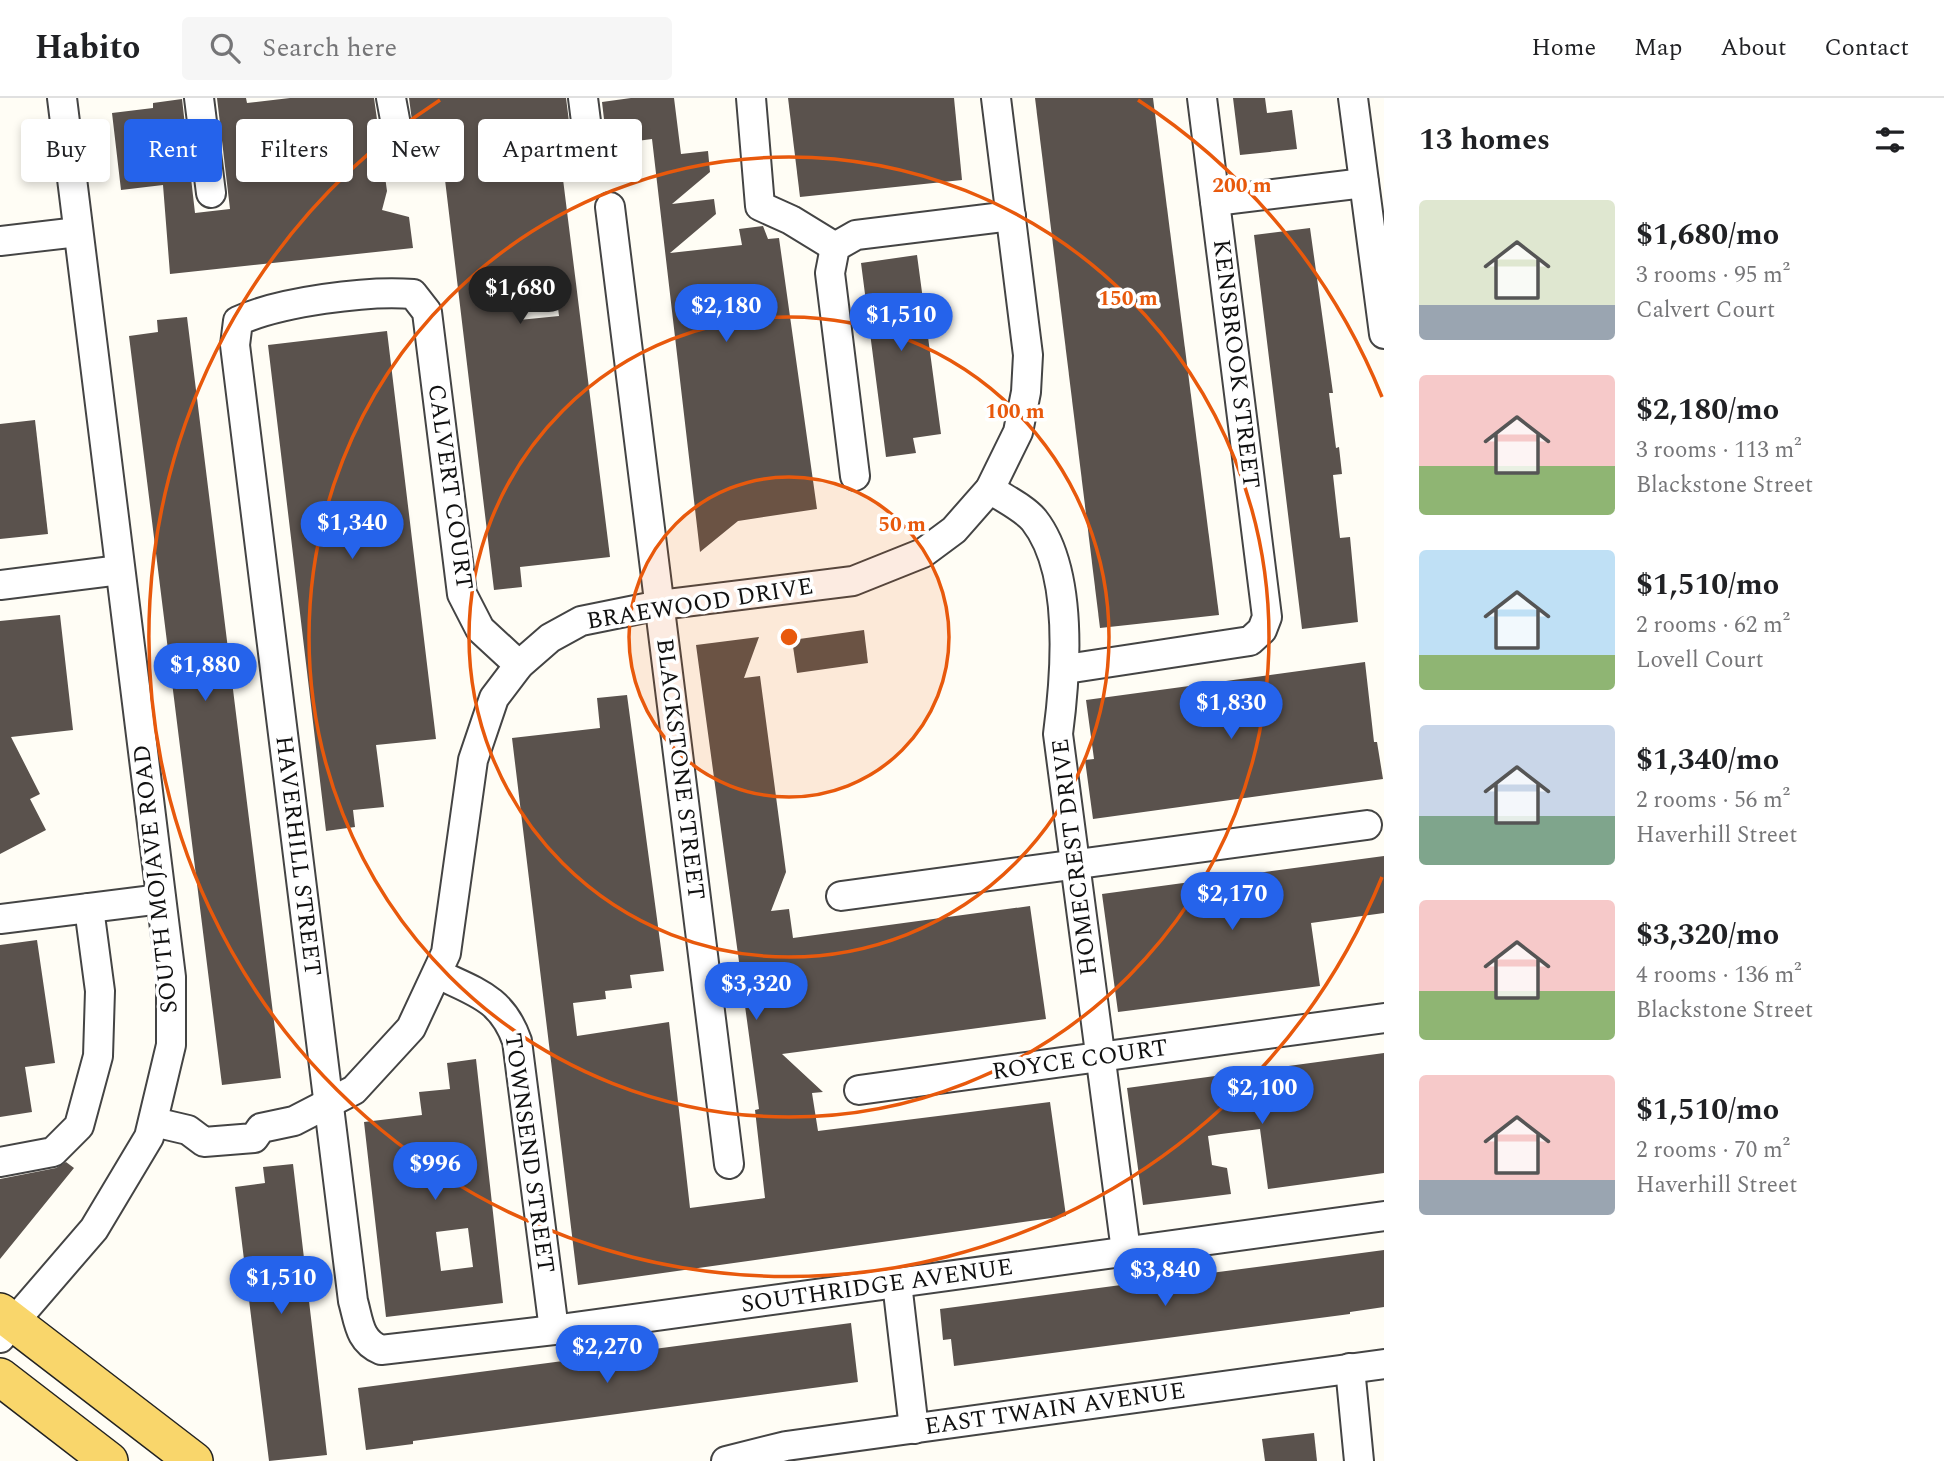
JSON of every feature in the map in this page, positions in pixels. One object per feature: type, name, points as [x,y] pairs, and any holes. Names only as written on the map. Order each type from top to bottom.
[{"type":"main road","points":[[4,1324],[194,1461]]},
{"type":"main road","points":[[0,1377],[109,1461]]},
{"type":"street","name":"SOUTH MOJAVE ROAD","points":[[4,1324],[93,1229],[149,1137],[171,1045],[171,977],[62,98]]},
{"type":"street","points":[[199,98],[211,193]]},
{"type":"street","points":[[391,98],[395,119]]},
{"type":"street","points":[[583,98],[586,119]]},
{"type":"street","points":[[751,98],[761,206],[791,220],[835,247]]},
{"type":"street","name":"BRAEWOOD DRIVE","points":[[154,1122],[188,1130],[204,1142],[254,1138],[261,1128],[294,1121],[354,1090],[411,1028],[446,953],[473,760],[494,698],[519,665],[550,638],[580,621],[660,605],[853,581],[923,553],[954,530],[990,488],[1018,432],[1026,392],[1028,355],[996,98]]},
{"type":"street","name":"KENSBROOK STREET","points":[[1066,669],[1250,641],[1262,630],[1267,617],[1202,98]]},
{"type":"street","points":[[1353,98],[1384,334]]},
{"type":"street","points":[[1215,201],[1364,183]]},
{"type":"street","name":"BLACKSTONE STREET","points":[[610,207],[729,1164]]},
{"type":"street","points":[[855,476],[830,273],[835,247],[856,235],[1011,216]]},
{"type":"street","points":[[0,241],[78,232]]},
{"type":"street","name":"HAVERHILL STREET","points":[[370,1346],[363,1337],[353,1301],[235,345],[238,321],[261,310],[390,292],[413,294]]},
{"type":"street","name":"CALVERT COURT","points":[[413,294],[427,312],[462,594],[480,629],[519,665]]},
{"type":"street","name":"HOMECREST DRIVE","points":[[990,488],[1033,519],[1057,562],[1066,669],[1058,734],[1126,1251]]},
{"type":"street","points":[[0,585],[120,570]]},
{"type":"street","points":[[841,896],[1367,825]]},
{"type":"street","points":[[0,919],[161,899]]},
{"type":"street","points":[[0,1162],[53,1152],[79,1126],[98,1056],[100,991],[89,908]]},
{"type":"street","name":"TOWNSEND STREET","points":[[438,974],[494,1001],[511,1023],[517,1041],[554,1330]]},
{"type":"street","name":"ROYCE COURT","points":[[859,1090],[1384,1018]]},
{"type":"street","name":"SOUTHRIDGE AVENUE","points":[[370,1346],[381,1350],[554,1330],[1384,1216]]},
{"type":"street","points":[[897,1283],[914,1429]]},
{"type":"street","name":"EAST TWAIN AVENUE","points":[[726,1461],[786,1446],[836,1450],[914,1429],[1384,1364]]},
{"type":"street","points":[[1350,1368],[1359,1461]]},
{"type":"building","points":[[217,98],[246,98],[247,103],[290,98],[374,98],[377,119],[367,119],[367,182],[386,182],[387,191],[382,210],[409,217],[413,248],[170,274],[163,185],[121,190],[112,113],[153,108],[153,103],[182,99],[184,119],[124,119],[124,182],[191,182],[195,213],[230,209],[222,119],[219,119]]},
{"type":"building","points":[[409,98],[566,98],[569,119],[478,119],[478,182],[563,182],[610,557],[520,567],[522,587],[494,590],[445,182],[464,182],[464,119],[412,119]],"holes":[[[553,268],[559,316],[519,320],[513,273]]]},
{"type":"building","points":[[631,98],[674,98],[681,154],[708,151],[710,172],[672,204],[714,199],[716,214],[670,253],[742,245],[739,229],[763,226],[768,239],[779,238],[817,509],[738,521],[700,552],[652,139],[642,140],[642,119],[604,119],[602,102]]},
{"type":"building","points":[[788,98],[954,98],[962,180],[800,197]]},
{"type":"building","points":[[1035,98],[1153,98],[1219,615],[1100,628]]},
{"type":"building","points":[[1233,98],[1265,98],[1267,113],[1292,110],[1297,149],[1240,155]]},
{"type":"building","points":[[1310,228],[1333,393],[1329,393],[1336,448],[1339,447],[1342,474],[1333,475],[1340,538],[1350,537],[1358,622],[1302,629],[1254,235]]},
{"type":"building","points":[[917,255],[941,434],[913,438],[916,453],[886,457],[861,263]]},
{"type":"building","points":[[187,317],[281,1078],[222,1085],[129,336],[158,332],[157,320]]},
{"type":"building","points":[[387,331],[436,739],[376,745],[384,807],[353,810],[355,827],[326,831],[268,345]]},
{"type":"building","points":[[35,420],[48,534],[0,539],[0,424]]},
{"type":"building","points":[[60,615],[73,730],[11,737],[40,794],[30,799],[46,830],[0,854],[0,621]]},
{"type":"building","points":[[864,630],[868,663],[797,673],[792,640]]},
{"type":"building","points":[[759,637],[744,678],[760,676],[786,872],[771,911],[789,909],[793,938],[1030,906],[1046,1019],[782,1054],[823,1092],[812,1093],[818,1131],[1050,1102],[1066,1216],[578,1285],[512,738],[600,728],[597,698],[627,695],[664,971],[630,975],[632,988],[605,991],[606,999],[573,1003],[577,1036],[669,1022],[690,1208],[765,1198],[755,1110],[759,1109],[696,645]]},
{"type":"building","points":[[1365,662],[1374,742],[1377,742],[1383,779],[1093,819],[1085,760],[1094,759],[1086,700]]},
{"type":"building","points":[[1384,856],[1384,913],[1311,923],[1320,986],[1118,1012],[1102,894]]},
{"type":"building","points":[[37,940],[55,1063],[25,1067],[32,1112],[0,1117],[0,945]]},
{"type":"building","points":[[1384,1053],[1384,1173],[1268,1189],[1260,1129],[1221,1134],[1208,1136],[1212,1165],[1227,1168],[1231,1194],[1143,1205],[1127,1088]]},
{"type":"building","points":[[476,1059],[503,1303],[386,1317],[364,1122],[422,1115],[419,1092],[450,1089],[447,1063]],"holes":[[[468,1228],[473,1267],[441,1271],[436,1232]]]},
{"type":"building","points":[[66,1162],[74,1168],[0,1259],[0,1179],[56,1168]]},
{"type":"building","points":[[293,1164],[327,1455],[269,1461],[235,1187],[265,1183],[263,1167]]},
{"type":"building","points":[[1384,1250],[1384,1307],[1350,1314],[954,1366],[951,1339],[943,1340],[940,1309]]},
{"type":"building","points":[[851,1323],[858,1382],[413,1441],[413,1444],[366,1450],[358,1388]]},
{"type":"building","points":[[1314,1433],[1317,1461],[1265,1461],[1262,1439]]}]
